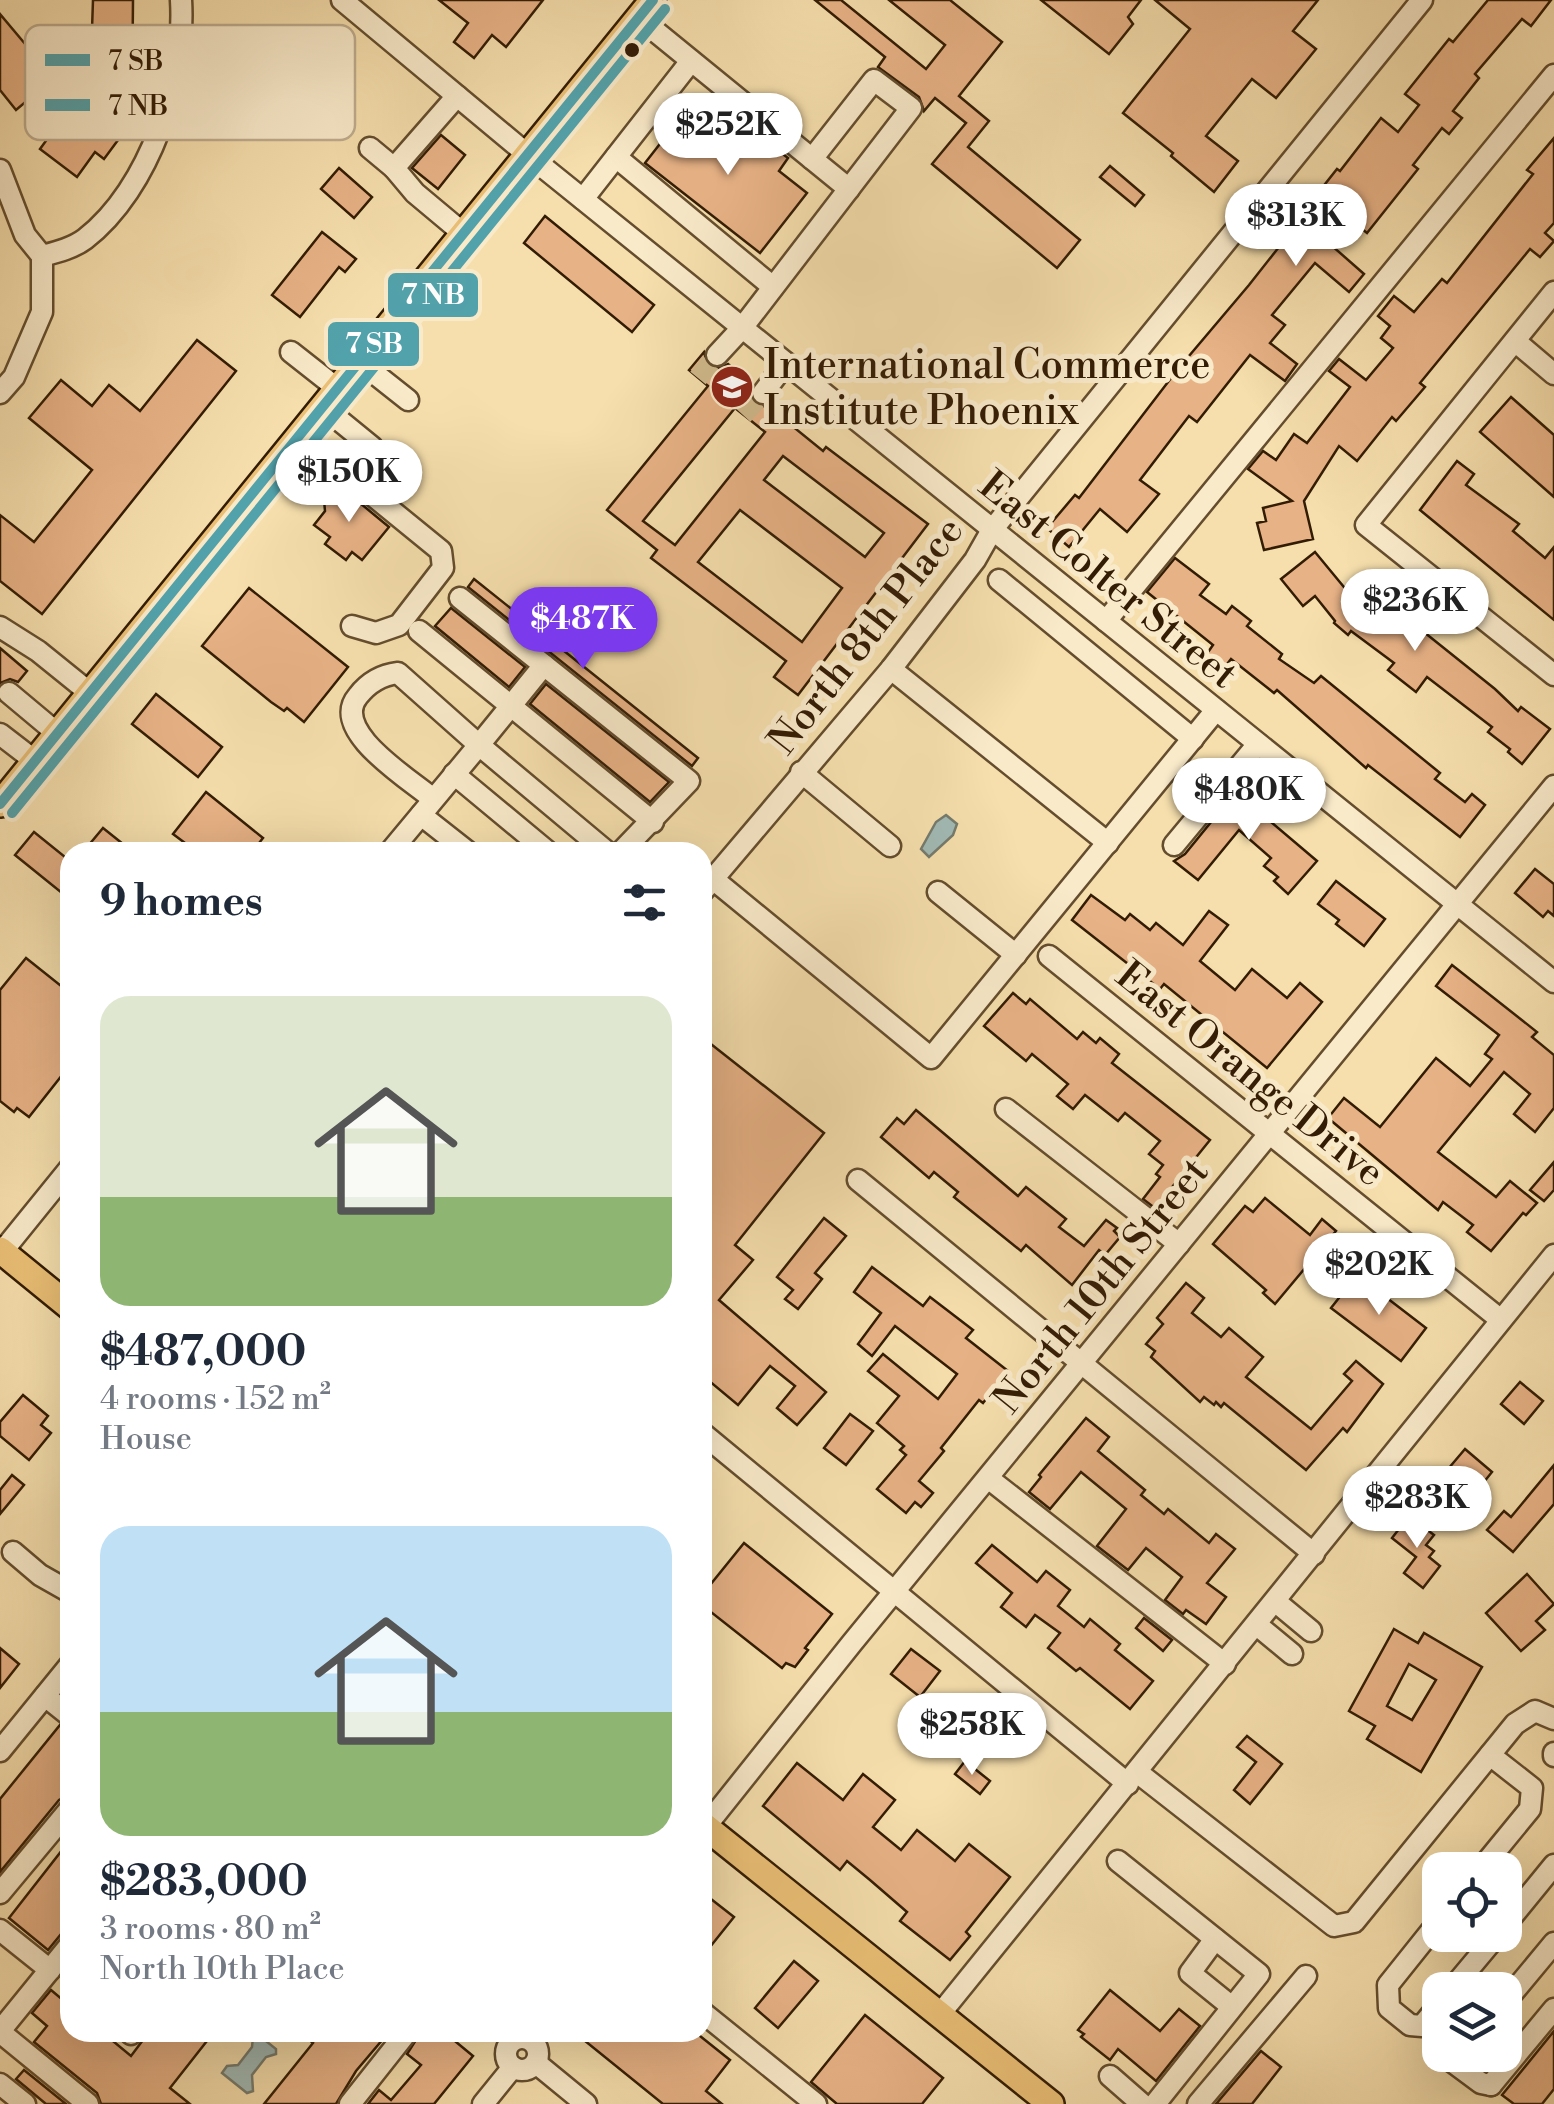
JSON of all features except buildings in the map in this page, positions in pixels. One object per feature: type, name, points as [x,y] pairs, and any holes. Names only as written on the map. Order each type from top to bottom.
[{"type":"main road","points":[[1,801],[646,9]]},
{"type":"main road","points":[[1,1251],[60,1300]]},
{"type":"main road","points":[[712,1833],[1051,2104]]},
{"type":"street","points":[[181,25],[182,0]]},
{"type":"street","name":"East Colter Street","points":[[342,0],[528,155],[1554,982]]},
{"type":"street","name":"North 8th Place","points":[[712,881],[890,669],[974,560],[992,530],[1422,0]]},
{"type":"street","points":[[646,9],[691,61],[849,189]]},
{"type":"street","points":[[583,199],[691,61]]},
{"type":"street","points":[[1106,622],[1554,75]]},
{"type":"street","points":[[716,355],[742,328],[910,108],[874,80],[812,159]]},
{"type":"street","points":[[394,168],[457,96]]},
{"type":"street","points":[[42,256],[85,239],[108,216],[155,140]]},
{"type":"street","points":[[370,148],[464,234]]},
{"type":"street","points":[[616,157],[774,287]]},
{"type":"street","points":[[0,170],[25,235],[42,256],[42,312],[14,376],[0,394]]},
{"type":"street","points":[[1554,292],[1366,525],[1554,675]]},
{"type":"street","points":[[1515,341],[1554,374]]},
{"type":"street","points":[[291,352],[372,447]]},
{"type":"street","points":[[360,362],[408,400]]},
{"type":"street","points":[[762,393],[786,364]]},
{"type":"street","points":[[300,436],[441,551],[444,559],[444,568],[398,625],[376,633],[352,626]]},
{"type":"street","points":[[999,580],[1193,739]]},
{"type":"street","points":[[460,598],[689,781],[632,842]]},
{"type":"street","points":[[1056,627],[1078,599]]},
{"type":"street","points":[[0,627],[38,650],[90,693]]},
{"type":"street","points":[[420,631],[653,822]]},
{"type":"street","points":[[398,842],[544,666]]},
{"type":"street","points":[[890,669],[1108,843]]},
{"type":"street","points":[[459,842],[358,736],[350,720],[350,705],[364,688],[384,674],[398,673],[594,842]]},
{"type":"street","points":[[9,693],[58,734]]},
{"type":"street","points":[[712,889],[931,1058],[1216,710]]},
{"type":"street","points":[[0,734],[35,761]]},
{"type":"street","points":[[1174,845],[1258,744]]},
{"type":"street","points":[[801,772],[890,846]]},
{"type":"street","points":[[454,774],[536,842]]},
{"type":"street","name":"North 10th Street","points":[[712,1817],[1554,786]]},
{"type":"street","points":[[938,892],[1016,955]]},
{"type":"street","name":"East Orange Drive","points":[[1049,956],[1501,1320]]},
{"type":"street","points":[[1006,1109],[1179,1244]]},
{"type":"street","points":[[1,1251],[60,1180]]},
{"type":"street","points":[[858,1180],[1314,1554]]},
{"type":"street","points":[[940,2014],[1554,1255]]},
{"type":"street","points":[[712,1442],[1133,1778],[1334,1926],[1354,1922],[1515,1724],[1535,1710],[1554,1719]]},
{"type":"street","points":[[988,1478],[1226,1664]]},
{"type":"street","points":[[13,1552],[60,1586]]},
{"type":"street","points":[[1276,1602],[1311,1631]]},
{"type":"street","points":[[1257,1625],[1292,1654]]},
{"type":"street","points":[[0,1751],[60,1677]]},
{"type":"street","points":[[45,1696],[60,1708]]},
{"type":"street","points":[[1490,1754],[1532,1788],[1530,1809],[1495,1852]]},
{"type":"street","points":[[0,1894],[60,1821]]},
{"type":"street","points":[[1118,1861],[1260,1974],[1154,2104]]},
{"type":"street","points":[[1522,1904],[1554,1865]]},
{"type":"street","points":[[0,1930],[50,1970]]},
{"type":"street","points":[[1215,1939],[1190,1973],[1232,2007]]},
{"type":"street","points":[[1422,1942],[1388,1985],[1388,2008],[1410,2025],[1422,2026]]},
{"type":"street","points":[[1522,1981],[1554,1942]]},
{"type":"street","points":[[1466,1972],[1482,1952]]},
{"type":"street","points":[[60,1958],[0,2031],[88,2104]]},
{"type":"street","points":[[1198,2104],[1306,1976]]},
{"type":"street","points":[[1470,2072],[1494,2095],[1554,2008]]},
{"type":"street","points":[[712,2020],[816,2104]]},
{"type":"street","points":[[1216,2028],[1244,2049]]},
{"type":"street","points":[[350,2104],[399,2042]]},
{"type":"street","points":[[512,2042],[506,2059],[513,2068],[523,2070],[536,2046],[586,2104]]},
{"type":"street","points":[[483,2104],[513,2068]]},
{"type":"street","points":[[1110,2076],[1142,2104]]},
{"type":"street","points":[[0,2084],[25,2104]]},
{"type":"water","points":[[946,815],[957,824],[953,835],[929,857],[921,849],[936,822]]},
{"type":"water","points":[[252,2042],[267,2042],[276,2054],[266,2057],[252,2075],[253,2091],[247,2093],[222,2073],[227,2066],[238,2065]]},
{"type":"tunnel","points":[[698,378],[717,355]]},
{"type":"tunnel","points":[[743,415],[763,393]]},
{"type":"transit line","points":[[0,804],[653,0]]},
{"type":"transit line","points":[[12,813],[665,9]]},
{"type":"place","name":"International Commerce Institute Phoenix","points":[[732,387]]}]
